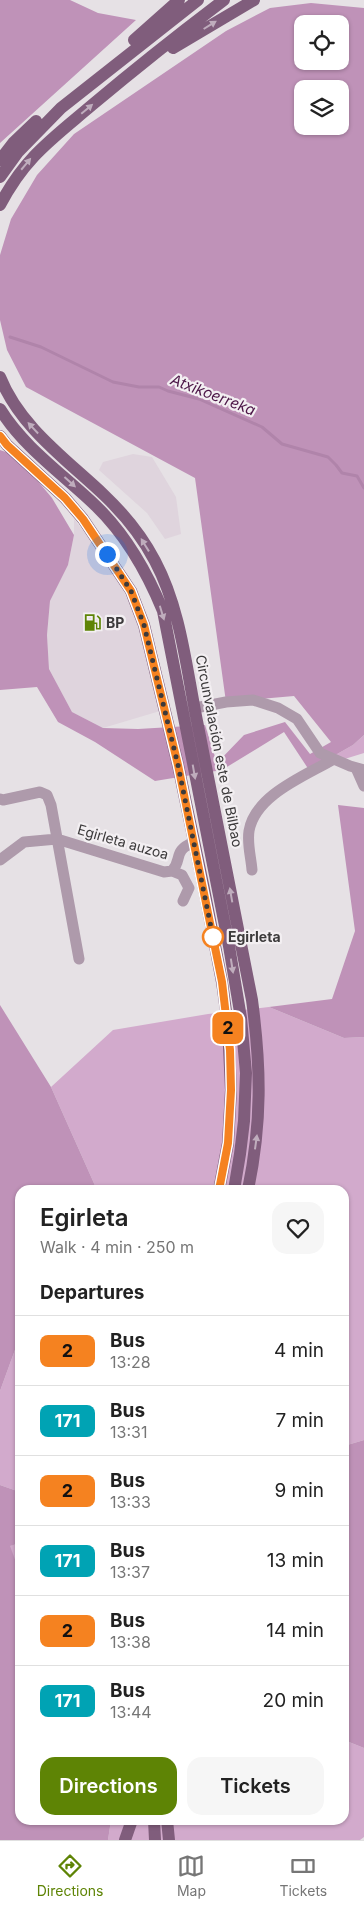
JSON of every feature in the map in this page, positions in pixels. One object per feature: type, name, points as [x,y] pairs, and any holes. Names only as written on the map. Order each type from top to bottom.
[{"type":"main road","points":[[0,160],[31,125],[113,58],[179,0]]},
{"type":"main road","points":[[0,177],[18,152],[61,108],[198,0]]},
{"type":"main road","points":[[0,205],[17,176],[39,149],[110,89],[224,0]]},
{"type":"main road","points":[[110,89],[254,0]]},
{"type":"main road","points":[[92,84],[113,58]]},
{"type":"main road","name":"Circunvalación este de Bilbao","points":[[0,377],[7,394],[26,420],[55,450],[105,496],[137,532],[153,558],[174,607],[182,638],[256,1029],[259,1057],[259,1117],[249,1185]]},
{"type":"main road","name":"Circunvalación este de Bilbao","points":[[0,409],[34,449],[97,507],[119,531],[132,548],[146,573],[162,611],[229,946],[241,1018],[246,1074],[240,1154],[235,1185]]},
{"type":"main road","points":[[0,436],[7,445],[65,498],[83,519],[137,604],[144,625],[178,765],[222,982],[230,1050],[231,1090],[228,1143],[220,1185]]},
{"type":"main road","points":[[125,1840],[130,1825]]},
{"type":"main road","points":[[154,1825],[155,1840]]},
{"type":"main road","points":[[168,1825],[169,1840]]},
{"type":"street","points":[[195,708],[226,702],[253,700],[278,708],[297,719],[320,753],[360,769],[364,786]]},
{"type":"street","points":[[252,870],[249,833],[257,811],[276,793],[334,759]]},
{"type":"street","name":"Egirleta auzoa","points":[[0,799],[3,800],[40,792],[47,795],[58,839],[79,959]]},
{"type":"street","name":"Egirleta auzoa","points":[[0,860],[24,842],[58,839],[164,872],[172,871],[176,866],[182,849],[194,842]]},
{"type":"street","points":[[172,871],[182,875],[189,888],[187,901]]},
{"type":"shaded area","points":[[0,0],[70,0],[98,13],[136,20],[0,143]]},
{"type":"shaded area","points":[[311,3],[364,8],[364,735],[353,745],[309,770],[284,732],[222,770],[155,781],[95,742],[58,722],[37,687],[0,690],[0,450],[17,456],[52,498],[74,535],[68,565],[50,601],[47,635],[49,669],[72,712],[103,728],[138,729],[205,725],[217,763],[244,735],[285,722],[310,754],[331,742],[294,696],[226,702],[195,478],[26,387],[7,350],[0,320],[0,255],[11,219],[37,175],[74,134],[226,31],[270,8]]},
{"type":"shaded area","points":[[133,454],[152,457],[176,497],[181,534],[165,539],[147,513],[99,470],[103,462]]},
{"type":"shaded area","name":"BP","points":[[74,519],[111,567],[134,612],[160,711],[103,728],[72,712],[49,669],[47,635],[50,601],[68,565],[74,535]]},
{"type":"shaded area","points":[[364,735],[364,753],[309,770],[353,745]]},
{"type":"shaded area","points":[[338,805],[364,808],[364,1037],[344,1038],[269,1007],[332,999],[355,931]]},
{"type":"shaded area","points":[[0,1005],[51,1087],[95,1185],[15,1185],[15,1350],[0,1391]]},
{"type":"shaded area","points":[[269,1007],[344,1038],[364,1037],[364,1440],[349,1444],[349,1185],[95,1185],[51,1087],[113,1030],[208,1014]]},
{"type":"shaded area","points":[[15,1350],[15,1490],[0,1485],[0,1391]]},
{"type":"shaded area","points":[[364,1440],[364,1748],[349,1742],[349,1444]]},
{"type":"shaded area","points":[[0,1485],[15,1490],[15,1544],[10,1546],[15,1560],[15,1825],[110,1825],[108,1840],[0,1840]]},
{"type":"shaded area","points":[[15,1544],[15,1561],[9,1546]]},
{"type":"shaded area","points":[[349,1742],[364,1748],[364,1837],[360,1840],[108,1840],[110,1825],[349,1825]]},
{"type":"waterway","name":"Atxikoerreka","points":[[10,337],[41,347],[113,382],[139,387],[159,387],[199,399],[262,427],[282,444],[328,457],[342,473],[357,476],[364,488]]},
{"type":"bus line","name":"2","points":[[0,436],[7,445],[65,498],[83,519],[131,591],[144,625],[178,765],[204,889],[222,982],[228,1026],[231,1090],[228,1143],[220,1185]]},
{"type":"place","name":"BP","points":[[92,623]]},
{"type":"place","name":"Egirleta","points":[[213,937]]},
{"type":"route","points":[[107,554],[131,591],[144,625],[178,765],[213,937]]}]
